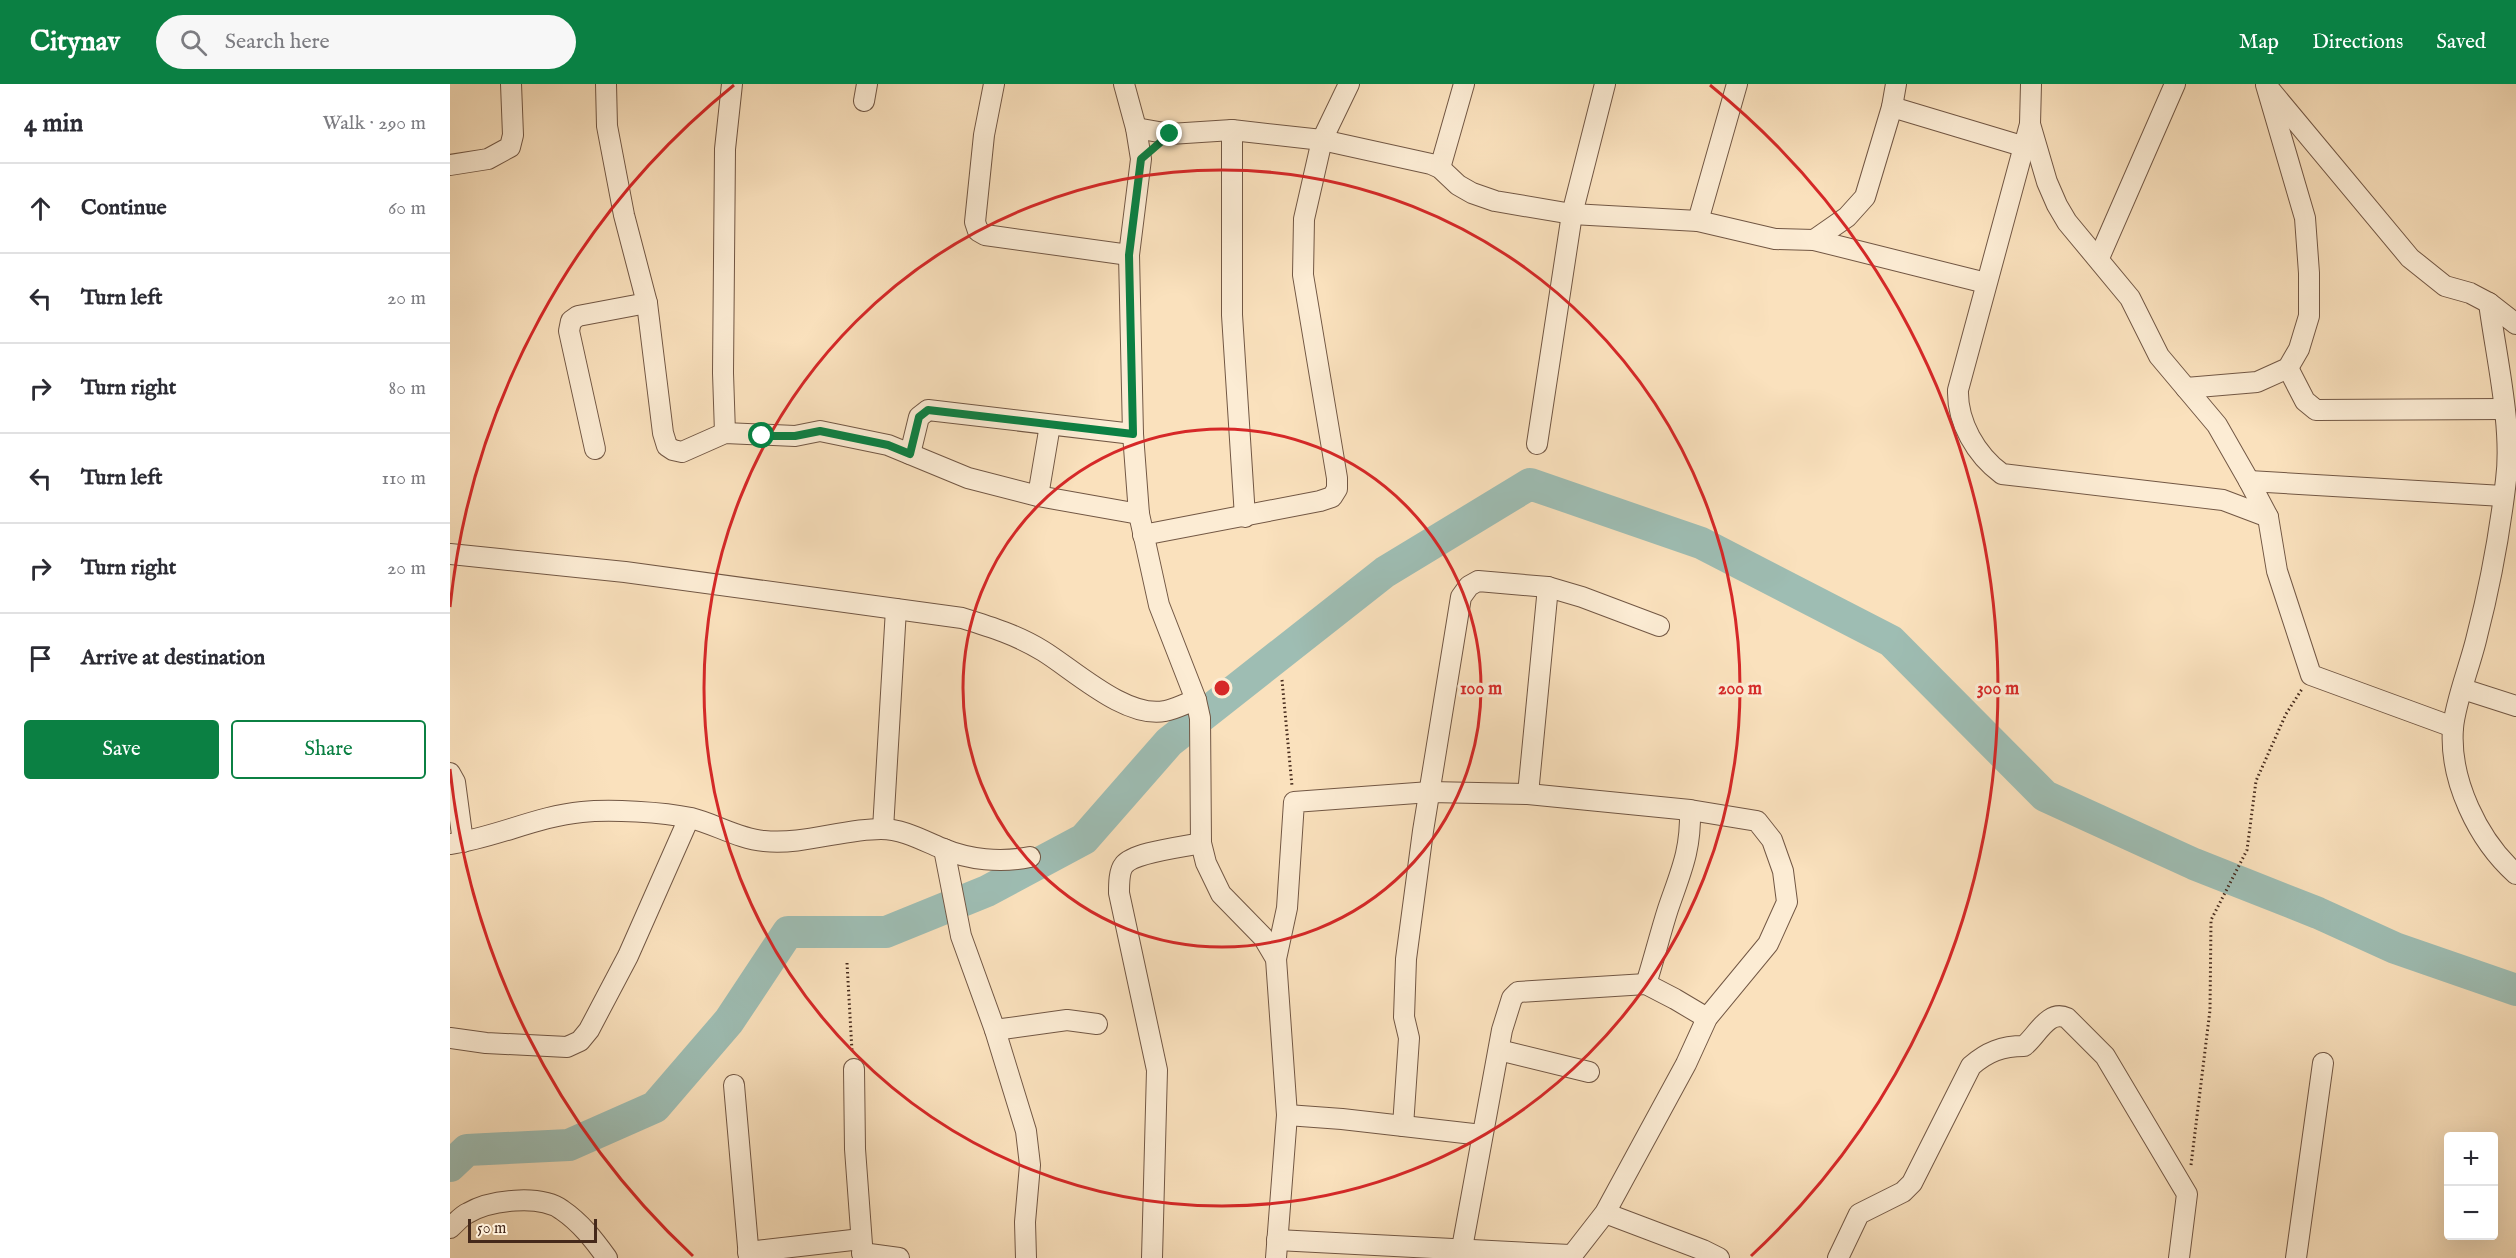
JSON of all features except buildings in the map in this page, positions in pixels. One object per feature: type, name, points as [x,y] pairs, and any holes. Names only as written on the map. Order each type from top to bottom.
[{"type":"street","points":[[450,165],[488,159],[510,147],[513,135],[512,84]]},
{"type":"street","points":[[606,84],[608,126],[624,215],[647,303],[663,433],[667,446],[682,452],[725,434],[795,436],[820,431],[888,445],[968,478],[1038,496],[1139,514]]},
{"type":"street","points":[[725,434],[723,373],[725,149],[732,84]]},
{"type":"street","points":[[994,84],[982,157],[975,222],[978,231],[985,235],[1129,255]]},
{"type":"street","points":[[1124,84],[1136,128],[1141,159],[1129,255],[1133,434],[1139,514],[1159,605],[1196,700],[1200,718],[1201,843],[1206,863],[1221,894],[1263,937],[1276,958]]},
{"type":"street","points":[[1143,535],[1320,501],[1332,497],[1337,489],[1334,457],[1303,275],[1304,219],[1322,140],[1349,84]]},
{"type":"street","points":[[1440,168],[1464,84]]},
{"type":"street","points":[[1537,444],[1572,214],[1605,84]]},
{"type":"street","points":[[1698,221],[1737,84]]},
{"type":"street","points":[[1814,240],[1847,217],[1865,197],[1892,107],[1896,84]]},
{"type":"street","points":[[2031,84],[2030,124],[2047,182],[2057,205],[2067,222],[2130,298],[2159,356],[2217,425],[2268,517],[2277,571],[2311,675],[2453,727]]},
{"type":"street","points":[[2098,258],[2175,84]]},
{"type":"street","points":[[2186,388],[2257,382],[2288,368],[2299,349],[2309,316],[2305,218],[2266,85]]},
{"type":"street","points":[[2266,85],[2410,258],[2445,285],[2470,293],[2490,303],[2516,324]]},
{"type":"street","points":[[1892,107],[2022,146]]},
{"type":"street","points":[[2030,124],[2022,146],[1958,390],[1958,407],[1976,445],[1989,464],[2002,474],[2223,500],[2268,517]]},
{"type":"street","points":[[1136,128],[1170,134],[1232,130],[1322,140],[1431,164],[1440,168],[1458,185],[1495,201],[1572,214],[1698,221],[1775,239],[1814,240],[1986,283]]},
{"type":"street","points":[[1232,130],[1232,315],[1245,517]]},
{"type":"street","points":[[1141,159],[1170,134]]},
{"type":"street","points":[[595,449],[569,331],[571,321],[578,316],[647,303]]},
{"type":"street","points":[[2490,303],[2508,440],[2509,487],[2478,634],[2453,727],[2453,752],[2464,798],[2474,820],[2508,867],[2516,874]]},
{"type":"street","points":[[2288,368],[2306,401],[2316,410],[2503,409]]},
{"type":"street","points":[[910,454],[919,417],[928,410],[1133,434]]},
{"type":"street","points":[[1038,496],[1050,425]]},
{"type":"street","points":[[2249,481],[2509,487]]},
{"type":"street","points":[[450,554],[625,572],[962,618],[1004,630],[1044,651],[1099,692],[1145,711],[1164,711],[1196,700]]},
{"type":"street","points":[[1402,1126],[1409,1038],[1404,1017],[1406,959],[1461,597],[1469,586],[1478,580],[1548,587],[1582,597],[1659,626]]},
{"type":"street","points":[[1528,794],[1548,587]]},
{"type":"street","points":[[883,829],[896,609]]},
{"type":"street","points":[[2463,689],[2516,706]]},
{"type":"street","points":[[450,773],[455,782],[457,843],[536,821],[581,812],[615,811],[690,818],[762,841],[792,842],[848,831],[883,829],[916,836],[944,849],[988,860],[1008,862],[1030,857]]},
{"type":"street","points":[[1430,792],[1528,794],[1690,810],[1757,821],[1772,840],[1784,871],[1787,903],[1768,944],[1707,1018],[1686,1064],[1605,1213],[1570,1256],[1462,1248],[1400,1252],[1277,1249],[1287,1115],[1276,958],[1287,908],[1293,802],[1430,792]]},
{"type":"street","points":[[1646,984],[1667,912],[1686,859],[1691,832],[1690,810]]},
{"type":"street","points":[[450,1038],[486,1043],[567,1047],[580,1041],[589,1030],[628,956],[690,818]]},
{"type":"street","points":[[1152,1258],[1157,1070],[1119,893],[1120,878],[1123,866],[1133,858],[1201,843]]},
{"type":"street","points":[[944,849],[961,936],[996,1030],[1026,1131],[1030,1165],[1025,1222],[1026,1258]]},
{"type":"street","points":[[1462,1248],[1502,1030],[1512,998],[1518,992],[1646,984],[1707,1018]]},
{"type":"street","points":[[1838,1258],[1859,1214],[1903,1192],[1912,1183],[1971,1066],[1984,1054],[2007,1046],[2024,1046],[2051,1017],[2060,1015],[2067,1018],[2105,1056],[2187,1194],[2179,1258]]},
{"type":"street","points":[[996,1030],[1067,1020],[1097,1024]]},
{"type":"street","points":[[1499,1050],[1589,1072]]},
{"type":"street","points":[[2296,1258],[2323,1064]]},
{"type":"street","points":[[854,1069],[854,1118],[862,1250]]},
{"type":"street","points":[[734,1085],[749,1255],[862,1250],[899,1258]]},
{"type":"street","points":[[1287,1115],[1482,1135]]},
{"type":"street","points":[[450,1228],[466,1214],[492,1202],[546,1203],[561,1209],[590,1234],[607,1258]]},
{"type":"street","points":[[1605,1213],[1719,1258]]},
{"type":"path","points":[[2187,1194],[2210,1010],[2211,920],[2247,850],[2256,782],[2286,714],[2311,675]]},
{"type":"path","points":[[1282,680],[1293,802]]},
{"type":"path","points":[[847,963],[854,1069]]},
{"type":"waterway","points":[[450,1166],[467,1150],[569,1145],[655,1107],[729,1021],[788,932],[886,932],[987,891],[1084,839],[1169,742],[1385,572],[1530,484],[1701,543],[1891,641],[2045,796],[2194,864],[2318,913],[2395,948],[2516,990]]},
{"type":"route","points":[[762,436],[795,436],[820,431],[888,445],[910,454],[919,417],[928,410],[1133,434],[1129,255],[1141,159],[1170,134]]}]
